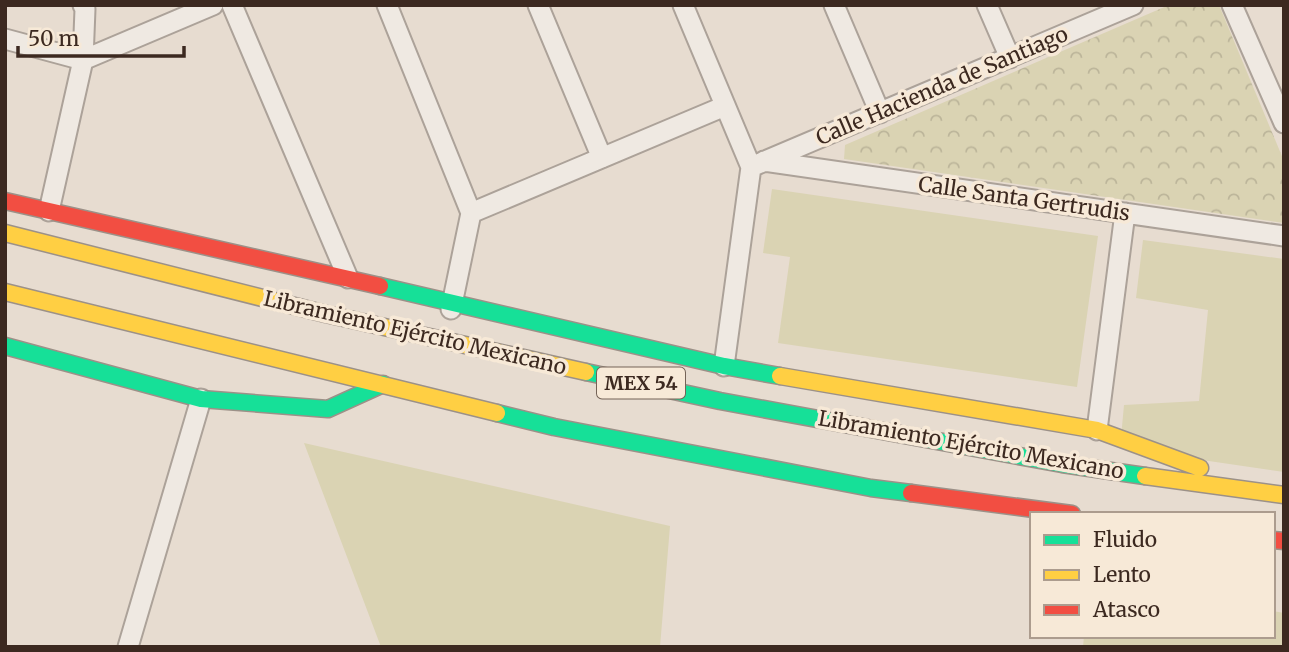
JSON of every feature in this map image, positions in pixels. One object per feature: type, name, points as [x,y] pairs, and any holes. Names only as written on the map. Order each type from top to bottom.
[{"type":"main road","points":[[5,201],[724,366],[1097,430],[1266,492]]},
{"type":"main road","name":"Libramiento Ejército Mexicano","points":[[5,233],[326,314],[720,401],[1048,462],[1284,495]]},
{"type":"main road","points":[[5,292],[554,428],[871,488],[1057,512]]},
{"type":"main road","points":[[5,346],[201,399],[328,409],[383,384]]},
{"type":"street","points":[[49,211],[83,60],[83,5]]},
{"type":"street","points":[[5,39],[83,60],[213,5]]},
{"type":"street","points":[[232,5],[348,278]]},
{"type":"street","points":[[387,5],[471,213],[444,341]]},
{"type":"street","points":[[538,5],[602,158]]},
{"type":"street","points":[[683,5],[725,106],[758,164],[724,366]]},
{"type":"street","points":[[834,5],[880,113]]},
{"type":"street","points":[[987,5],[1010,58]]},
{"type":"street","name":"Calle Hacienda de Santiago","points":[[758,164],[1133,5]]},
{"type":"street","points":[[1233,5],[1284,123]]},
{"type":"street","points":[[471,213],[725,106]]},
{"type":"street","name":"Calle Santa Gertrudis","points":[[758,164],[1284,236]]},
{"type":"street","points":[[1097,430],[1125,213]]},
{"type":"street","points":[[128,647],[201,399]]},
{"type":"green space","points":[[1169,5],[1219,5],[1284,161],[1284,223],[844,159],[845,145]]},
{"type":"green space","points":[[772,189],[1098,236],[1077,387],[778,343],[790,257],[763,253]]},
{"type":"green space","points":[[1143,240],[1284,259],[1284,472],[1120,448],[1124,405],[1199,401],[1208,310],[1136,298]]},
{"type":"green space","points":[[304,443],[670,526],[660,647],[381,647]]},
{"type":"green space","points":[[1275,611],[1284,613],[1284,647],[1083,647],[1084,638],[1275,638]]},
{"type":"traffic: fast","points":[[380,286],[724,366],[780,376]]},
{"type":"traffic: fast","points":[[5,346],[201,399],[328,409],[383,384]]},
{"type":"traffic: fast","points":[[586,372],[720,401],[1062,464],[1145,476]]},
{"type":"traffic: fast","points":[[497,413],[554,427],[871,488],[911,493]]},
{"type":"traffic: slow","points":[[5,233],[326,314],[586,372]]},
{"type":"traffic: slow","points":[[5,292],[497,413]]},
{"type":"traffic: slow","points":[[780,376],[1097,430],[1200,468]]},
{"type":"traffic: slow","points":[[1145,476],[1284,495]]},
{"type":"traffic: jam","points":[[5,201],[380,286]]},
{"type":"traffic: jam","points":[[911,493],[1057,512]]},
{"type":"traffic: jam","points":[[1275,540],[1284,541]]}]
